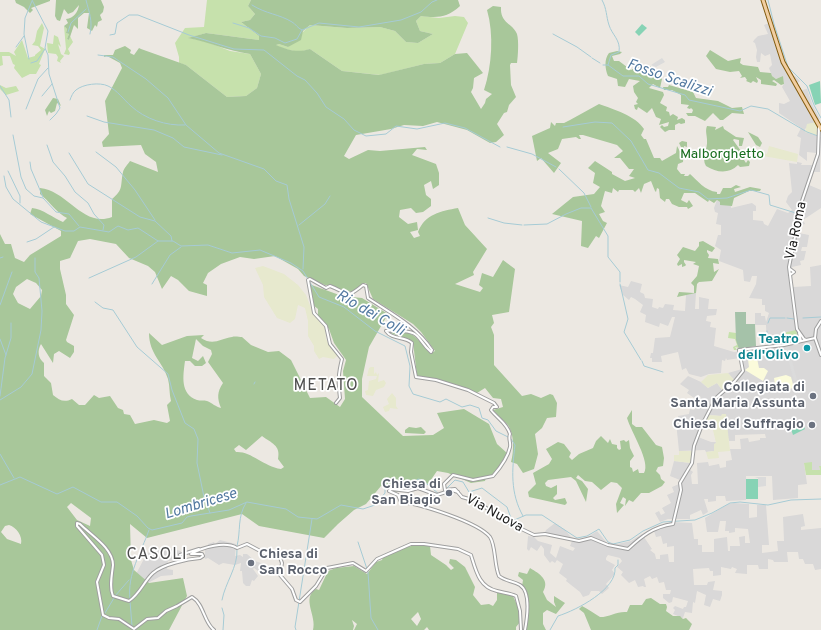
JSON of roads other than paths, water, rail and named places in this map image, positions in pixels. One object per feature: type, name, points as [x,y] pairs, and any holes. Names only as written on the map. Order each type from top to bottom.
[{"type":"main road","points":[[763,0],[786,68],[818,125],[820,133]]},
{"type":"street","name":"Via Roma","points":[[802,340],[796,321],[790,272],[802,201],[818,154],[820,133]]},
{"type":"street","points":[[336,404],[340,398],[338,384],[340,375],[339,368],[342,359],[330,344],[326,326],[314,313],[309,280],[326,288],[330,286],[341,293],[348,294],[355,293],[363,285],[366,286],[368,298],[387,312],[411,325],[432,350],[431,352],[428,350],[418,336],[412,332],[386,331],[390,335],[402,338],[412,343],[411,352],[416,377],[436,380],[468,390],[494,403],[497,407],[493,407],[491,410],[506,424],[510,434],[509,439],[511,444],[508,452],[493,476],[474,480],[453,475],[444,484],[445,490],[454,488],[458,493]]},
{"type":"street","points":[[821,321],[816,329],[815,338],[821,355]]},
{"type":"street","points":[[802,340],[815,338]]},
{"type":"street","name":"Via Nuova","points":[[525,630],[527,601],[525,594],[521,586],[500,576],[496,566],[491,540],[488,536],[472,525],[444,513],[415,504],[401,502],[398,494],[389,491],[391,489],[408,491],[418,488],[437,496],[452,490],[464,498],[476,501],[507,522],[534,535],[545,534],[579,541],[591,538],[608,545],[626,549],[655,528],[673,523],[681,490],[681,480],[692,463],[698,435],[714,402],[743,371],[739,350],[802,340]]},
{"type":"street","points":[[202,549],[191,554],[203,556],[169,564],[156,570],[139,592],[130,600],[114,597],[112,594],[113,564],[110,556],[99,541],[79,523],[76,524],[102,555],[104,565],[97,582],[104,616],[119,619],[134,629],[147,619],[158,618],[166,611],[192,596],[204,612],[210,627],[214,630]]},
{"type":"street","points":[[180,555],[184,555],[192,550],[227,544],[237,548],[247,544],[264,553],[279,555],[282,563],[280,575],[292,589],[296,600],[300,602],[316,586],[325,571],[331,566],[353,563],[366,571],[377,559],[411,544],[424,544],[459,549],[471,555],[476,572],[483,584],[492,589],[516,596],[520,611],[521,630]]},
{"type":"waterway","points":[[32,0],[48,31],[45,48],[48,55],[49,74],[60,108],[50,120]]},
{"type":"waterway","points":[[86,0],[91,21],[90,34]]},
{"type":"waterway","points":[[233,23],[249,28],[261,36],[275,38],[285,43],[297,39],[302,30],[319,23],[359,27],[401,20],[421,12],[432,2],[437,0]]},
{"type":"waterway","points":[[602,0],[605,6],[610,29],[619,44],[619,52],[611,55],[608,65]]},
{"type":"waterway","points":[[768,0],[788,67],[807,86],[814,105],[821,118]]},
{"type":"waterway","points":[[29,59],[24,34],[25,18],[32,1]]},
{"type":"waterway","points":[[252,5],[287,19],[302,30]]},
{"type":"waterway","points":[[68,32],[71,23],[86,9]]},
{"type":"waterway","points":[[110,35],[115,34],[117,23],[129,15],[138,15],[189,35],[234,49],[264,50],[297,76],[305,80],[317,93],[326,107],[344,119],[354,130],[366,136],[386,134],[396,126],[417,129],[445,123],[465,128],[500,147]]},
{"type":"waterway","name":"Fosso Scalizzi","points":[[553,34],[577,47],[591,57]]},
{"type":"waterway","points":[[16,47],[24,36]]},
{"type":"waterway","points":[[31,63],[37,61],[45,49]]},
{"type":"waterway","points":[[98,55],[113,57],[146,79],[168,98],[186,125],[219,153],[264,169],[276,181],[287,185],[289,199],[304,247],[303,269]]},
{"type":"waterway","name":"Fosso Scalizzi","points":[[592,58],[600,63]]},
{"type":"waterway","name":"Fosso Scalizzi","points":[[603,65],[608,65],[623,76],[639,76],[648,84],[685,95],[689,100],[740,111],[751,106],[768,109],[807,132],[818,136]]},
{"type":"waterway","points":[[26,109],[38,79],[48,68]]},
{"type":"waterway","points":[[42,96],[52,84]]},
{"type":"waterway","points":[[70,100],[75,91],[83,86],[96,84],[105,85],[114,90],[128,104],[143,115],[163,123],[185,125]]},
{"type":"waterway","points":[[0,86],[9,100],[11,117]]},
{"type":"waterway","points":[[87,116],[104,122],[154,130],[173,138],[184,147],[222,155]]},
{"type":"waterway","points":[[563,127],[595,122],[612,123],[631,141],[648,170],[659,173],[679,188],[699,192],[708,199],[727,198],[751,190],[769,195],[770,205],[799,214]]},
{"type":"waterway","points":[[13,135],[21,177],[26,189],[34,196],[43,198],[56,212],[69,214],[79,226]]},
{"type":"waterway","points":[[47,145],[53,162],[65,176],[75,192],[88,203],[94,214],[104,225],[103,230]]},
{"type":"waterway","points":[[507,147],[532,154],[556,167]]},
{"type":"waterway","points":[[96,152],[116,167],[135,190],[155,220]]},
{"type":"waterway","points":[[69,153],[88,184],[140,217],[155,221],[171,236],[172,241]]},
{"type":"waterway","points":[[30,162],[31,169],[43,197]]},
{"type":"waterway","points":[[559,169],[584,193],[591,207]]},
{"type":"waterway","points":[[8,171],[20,196],[20,203]]},
{"type":"waterway","name":"Rio dei Colli","points":[[4,176],[6,187],[13,199],[41,222],[65,231],[74,231],[80,227],[109,232],[118,226],[128,230],[138,228],[158,241],[173,241],[181,246],[208,245],[232,253],[260,250],[291,263],[303,271],[319,297],[344,307],[375,331],[405,346],[410,366],[409,386],[413,394],[440,402],[446,399],[462,407],[470,405],[479,408],[482,418],[488,420],[496,431],[508,437]]},
{"type":"waterway","points":[[299,225],[325,204],[330,196]]},
{"type":"waterway","points":[[524,225],[547,224],[581,208],[591,208],[608,236],[608,257],[620,272],[620,282]]},
{"type":"waterway","points":[[488,218],[504,223],[522,225]]},
{"type":"waterway","points":[[27,242],[36,239],[54,227]]},
{"type":"waterway","points":[[89,278],[136,257],[158,241]]},
{"type":"waterway","points":[[152,284],[170,255],[181,247]]},
{"type":"waterway","points":[[0,400],[21,387],[32,374],[41,330],[42,311],[39,278],[35,272],[35,258]]},
{"type":"waterway","points":[[0,305],[12,272]]},
{"type":"waterway","points":[[620,284],[628,319],[624,332],[641,360]]},
{"type":"waterway","points":[[95,302],[103,308],[113,310],[137,347],[168,374],[172,390],[185,423],[194,429],[198,439],[197,463],[204,497],[210,513]]},
{"type":"waterway","points":[[803,318],[821,317]]},
{"type":"waterway","points":[[768,323],[770,318],[785,318]]},
{"type":"waterway","points":[[787,318],[794,319]]},
{"type":"waterway","points":[[0,396],[5,358],[11,338],[11,323]]},
{"type":"waterway","points":[[767,331],[768,344]]},
{"type":"waterway","points":[[0,339],[6,355]]},
{"type":"waterway","points":[[642,361],[644,366],[663,372]]},
{"type":"waterway","name":"Rio dei Colli","points":[[511,439],[515,445],[513,463],[514,490],[523,516]]},
{"type":"waterway","points":[[0,454],[14,478]]},
{"type":"waterway","name":"Lombricese","points":[[0,485],[20,477],[57,494],[73,487],[101,502],[117,502],[137,516],[148,528],[152,530],[182,523],[187,517],[229,510],[247,502],[286,509],[298,517],[317,519],[341,505],[363,509],[375,505],[385,493],[385,485],[408,488],[418,479],[422,480],[439,494]]},
{"type":"waterway","name":"Lombricese","points":[[446,489],[455,480],[463,482],[469,492],[482,488],[507,507],[512,521],[526,515],[542,515],[577,538],[587,536],[599,529],[608,542],[613,544],[630,540],[643,531],[663,522],[695,520],[730,503],[740,502],[768,505],[791,500],[821,499]]},
{"type":"waterway","points":[[237,546],[241,514],[246,503]]},
{"type":"waterway","points":[[296,630],[295,627],[312,519]]},
{"type":"waterway","points":[[130,599],[131,581],[135,564],[149,530]]},
{"type":"waterway","points":[[358,542],[367,569]]},
{"type":"waterway","points":[[222,600],[236,563],[237,550]]},
{"type":"waterway","points":[[550,630],[558,616],[585,604],[610,584],[614,576],[615,568],[618,565],[618,560]]},
{"type":"waterway","points":[[368,572],[371,618],[378,630]]},
{"type":"waterway","points":[[115,596],[129,580]]},
{"type":"waterway","points":[[105,613],[114,598]]},
{"type":"waterway","points":[[130,601],[132,626]]},
{"type":"waterway","points":[[222,608],[224,615],[223,630]]},
{"type":"waterway","points":[[97,630],[102,616]]},
{"type":"place","name":"Teatro dell'Olivo","points":[[807,348]]},
{"type":"place","name":"Collegiata di Santa Maria Assunta","points":[[813,396]]},
{"type":"place","name":"Chiesa del Suffragio","points":[[812,425]]},
{"type":"place","name":"Chiesa di San Biagio","points":[[449,493]]},
{"type":"place","name":"Chiesa di San Rocco","points":[[251,563]]},
{"type":"district","name":"METATO","points":[[326,387]]},
{"type":"district","name":"CASOLI","points":[[157,556]]},
{"type":"park label","name":"Malborghetto","points":[[722,155]]}]
